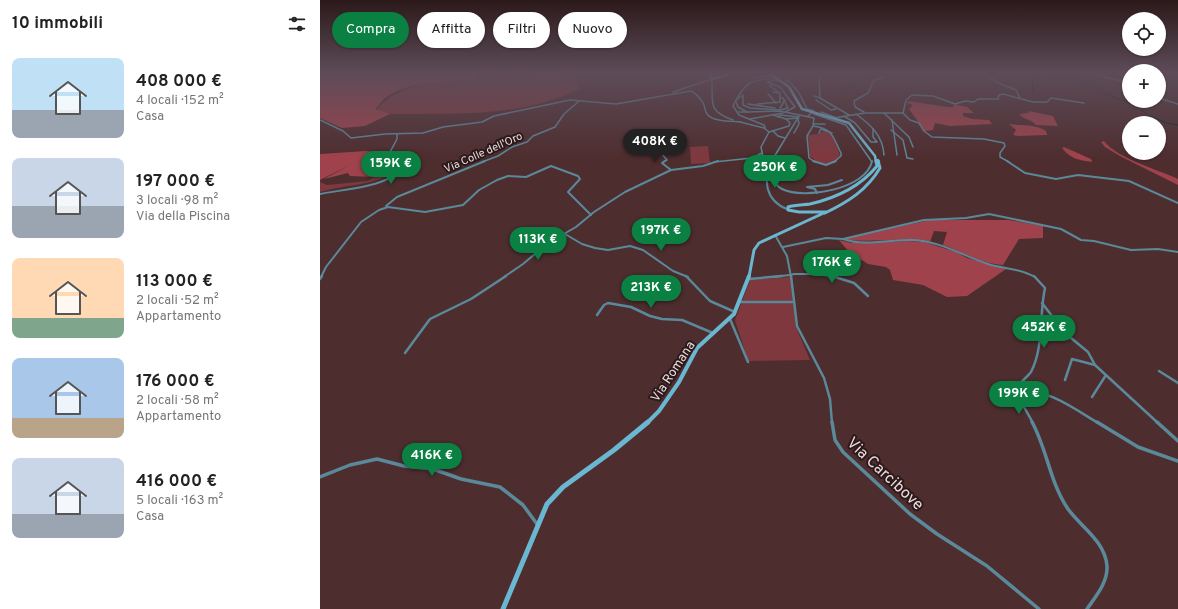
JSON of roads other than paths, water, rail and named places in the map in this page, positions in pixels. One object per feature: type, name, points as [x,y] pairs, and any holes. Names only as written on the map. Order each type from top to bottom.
[{"type":"street","points":[[320,120],[343,131],[352,138],[422,133],[443,127],[482,122],[493,117],[563,100]]},
{"type":"street","name":"Via Colle dell'Oro","points":[[320,279],[327,265],[361,222],[373,213],[386,207],[397,197],[497,157],[512,146],[527,142],[533,136],[553,128],[564,114],[579,100]]},
{"type":"street","points":[[583,100],[615,104],[644,100]]},
{"type":"street","points":[[701,100],[704,104],[706,113],[709,116],[721,120],[741,122]]},
{"type":"street","points":[[712,100],[715,112],[727,119],[766,128]]},
{"type":"street","points":[[743,100],[743,105]]},
{"type":"street","points":[[773,100],[776,104]]},
{"type":"street","points":[[785,100],[782,105],[781,112],[790,123],[789,126],[769,132],[762,144],[763,161],[775,183],[784,190],[802,194],[817,193],[837,189],[851,183],[865,174],[872,162],[847,126],[802,109],[798,100]]},
{"type":"street","points":[[781,112],[788,108],[785,100]]},
{"type":"street","points":[[750,119],[793,110],[795,106],[791,100]]},
{"type":"street","points":[[803,100],[806,107],[814,111],[813,113],[836,118],[865,113],[903,113],[910,120],[919,123],[924,131],[933,137],[983,139],[1004,143],[1005,146],[1000,153],[1000,157],[1025,173],[1057,179],[1078,174],[1127,180],[1178,203]]},
{"type":"street","points":[[816,100],[818,103],[831,110],[836,108]]},
{"type":"street","points":[[824,100],[849,115]]},
{"type":"street","points":[[855,100],[855,107],[865,113]]},
{"type":"street","points":[[903,113],[906,100]]},
{"type":"street","points":[[945,100],[958,104],[964,100]]},
{"type":"street","points":[[1031,100],[1047,102],[1049,100]]},
{"type":"street","points":[[1067,100],[1084,103]]},
{"type":"street","points":[[1167,100],[1178,104]]},
{"type":"street","points":[[736,101],[733,106],[737,112],[763,125],[769,132]]},
{"type":"street","points":[[736,101],[738,107],[748,112]]},
{"type":"street","points":[[743,105],[776,104],[780,102],[782,105]]},
{"type":"street","points":[[751,103],[781,112],[814,118],[812,130]]},
{"type":"street","points":[[743,105],[750,108],[769,108]]},
{"type":"street","points":[[802,109],[793,128],[785,138],[767,169],[764,181],[767,190],[779,205],[796,212],[824,211],[826,212],[824,214]]},
{"type":"street","points":[[737,112],[781,112],[799,116]]},
{"type":"street","points":[[787,209],[789,206],[809,204],[836,196],[854,188],[877,167],[878,164],[875,157],[850,124],[821,112]]},
{"type":"street","points":[[882,112],[892,120],[899,130],[909,137],[913,147]]},
{"type":"street","points":[[808,117],[813,113]]},
{"type":"street","points":[[839,113],[855,123],[871,142],[877,142],[873,136],[873,129]]},
{"type":"street","points":[[856,114],[871,125],[884,144],[884,155]]},
{"type":"street","points":[[786,119],[799,116]]},
{"type":"street","points":[[794,133],[799,124],[799,116]]},
{"type":"street","points":[[892,120],[891,130],[898,147],[897,155]]},
{"type":"street","points":[[813,126],[824,127],[832,133],[841,156],[831,164],[818,164],[811,160],[808,156],[807,136],[813,126]]},
{"type":"street","points":[[819,133],[820,129],[824,127]]},
{"type":"street","points":[[891,130],[902,140],[906,149],[907,157],[913,159]]},
{"type":"street","points":[[773,131],[785,138]]},
{"type":"street","points":[[320,194],[374,183],[397,174],[401,170],[402,166],[389,154],[397,140],[397,134]]},
{"type":"street","points":[[662,149],[661,153],[667,160],[662,163],[671,170]]},
{"type":"street","points":[[405,353],[431,318],[470,300],[523,264],[548,243],[566,234],[591,215],[626,192],[671,170],[702,166],[719,161],[751,159],[762,153]]},
{"type":"street","name":"Via Romana","points":[[503,609],[512,590],[537,524],[547,504],[560,490],[614,450],[655,414],[678,384],[697,348],[730,319],[735,312],[749,279],[756,246],[763,240],[824,214],[852,200],[868,186],[880,167],[879,161],[875,157]]},
{"type":"street","points":[[386,207],[424,212],[464,205],[481,189],[496,180],[508,176],[526,177],[552,166],[580,177],[568,192],[591,215]]},
{"type":"street","points":[[817,193],[815,189],[807,187],[828,185],[842,180]]},
{"type":"street","points":[[843,239],[925,220],[967,218],[989,214],[1064,229],[1081,240],[1131,250],[1167,250],[1178,252]]},
{"type":"street","points":[[566,234],[579,244],[588,247],[609,249],[631,246],[643,250],[676,274],[687,276],[710,301],[735,312]]},
{"type":"street","name":"Via Carcibove","points":[[775,235],[783,247],[791,270],[797,326],[824,375],[833,431],[839,446],[846,455],[910,514],[937,534],[987,566],[1039,609]]},
{"type":"street","points":[[783,247],[826,238],[843,239],[857,243],[919,241],[952,250],[989,264],[1020,270],[1037,278],[1045,286],[1038,342],[1032,367],[1028,376],[1018,386],[1019,398],[1039,436],[1063,499],[1069,510],[1097,541],[1106,561],[1106,578],[1102,587],[1087,609]]},
{"type":"street","points":[[749,279],[794,274],[815,274],[843,279],[856,285],[868,296]]},
{"type":"street","points":[[740,302],[792,302]]},
{"type":"street","points":[[1042,302],[1062,329],[1089,353],[1095,365],[1178,441]]},
{"type":"street","points":[[597,315],[604,305],[608,303],[634,308],[654,318],[683,321],[713,333]]},
{"type":"street","points":[[730,319],[748,362]]},
{"type":"street","points":[[1065,380],[1072,359],[1095,365]]},
{"type":"street","points":[[1159,371],[1178,384]]},
{"type":"street","points":[[1092,397],[1106,375]]},
{"type":"street","points":[[1019,392],[1023,389],[1030,390],[1074,408],[1137,446],[1178,461]]},
{"type":"street","points":[[320,477],[350,465],[376,459],[382,459],[404,466],[430,468],[461,479],[499,487],[523,504],[537,524]]},
{"type":"waterway","points":[[1123,100],[1135,105],[1148,115],[1167,123],[1178,125]]}]
